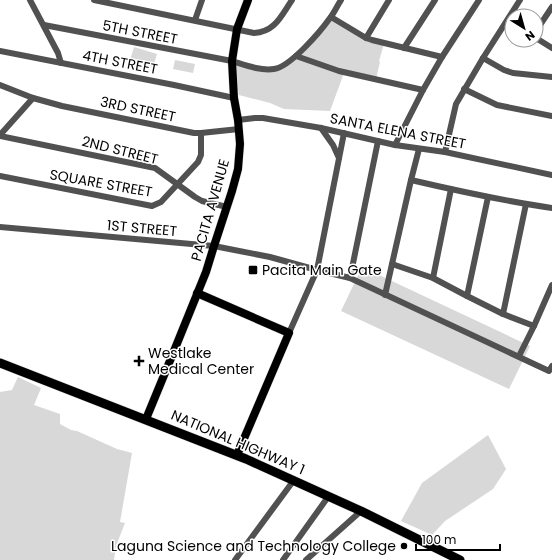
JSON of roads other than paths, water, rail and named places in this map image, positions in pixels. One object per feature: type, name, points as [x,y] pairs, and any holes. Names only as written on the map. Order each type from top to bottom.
[{"type":"highway","name":"NATIONAL HIGHWAY 1","points":[[0,363],[237,455],[360,511],[460,560]]},
{"type":"main road","name":"PACITA AVENUE","points":[[146,419],[206,272],[232,191],[239,163],[240,130],[234,98],[232,61],[237,29],[248,0]]},
{"type":"main road","points":[[197,293],[288,333],[237,455]]},
{"type":"street","points":[[30,0],[62,63]]},
{"type":"street","points":[[94,0],[254,33],[260,33],[273,26],[292,0]]},
{"type":"street","points":[[196,20],[202,0]]},
{"type":"street","name":"5TH STREET","points":[[44,25],[232,61],[259,68],[275,69],[286,64],[296,56],[318,34],[331,17],[341,0]]},
{"type":"street","points":[[366,38],[389,0]]},
{"type":"street","points":[[404,48],[435,0]]},
{"type":"street","points":[[396,145],[423,90],[442,57],[479,0]]},
{"type":"street","points":[[445,152],[456,104],[520,0]]},
{"type":"street","points":[[544,19],[552,7]]},
{"type":"street","points":[[331,17],[366,38],[442,57]]},
{"type":"street","name":"4TH STREET","points":[[0,51],[234,98]]},
{"type":"street","points":[[296,56],[339,71],[423,90]]},
{"type":"street","points":[[483,58],[504,70],[514,73],[552,77]]},
{"type":"street","name":"3RD STREET","points":[[0,85],[33,98],[62,106],[155,125],[201,133],[240,130]]},
{"type":"street","points":[[464,89],[497,105],[552,116]]},
{"type":"street","points":[[0,136],[33,98]]},
{"type":"street","name":"SANTA ELENA STREET","points":[[238,120],[263,118],[320,128],[396,145],[445,152],[552,175]]},
{"type":"street","points":[[320,128],[333,144],[340,158]]},
{"type":"street","name":"SQUARE STREET","points":[[0,176],[152,206],[161,202],[198,162],[201,155],[201,133]]},
{"type":"street","points":[[288,333],[317,270],[344,133]]},
{"type":"street","name":"2ND STREET","points":[[0,136],[156,168],[194,197],[202,201],[227,207]]},
{"type":"street","points":[[350,278],[378,141]]},
{"type":"street","points":[[385,295],[419,149]]},
{"type":"street","points":[[411,180],[488,197],[552,208]]},
{"type":"street","points":[[432,278],[451,189]]},
{"type":"street","points":[[466,296],[488,197]]},
{"type":"street","points":[[503,314],[526,204]]},
{"type":"street","name":"1ST STREET","points":[[0,227],[214,246],[270,257],[350,278],[550,371],[552,366]]},
{"type":"street","points":[[392,264],[432,278],[503,314],[534,326]]},
{"type":"street","points":[[519,356],[552,285]]},
{"type":"street","points":[[235,560],[294,480]]},
{"type":"street","points":[[283,560],[328,497]]},
{"type":"street","points":[[306,560],[360,511]]},
{"type":"place","name":"Pacita Main Gate","points":[[253,270]]},
{"type":"place","name":"Westlake Medical Center","points":[[139,361]]},
{"type":"place","name":"Laguna Science and Technology College","points":[[404,546]]}]
